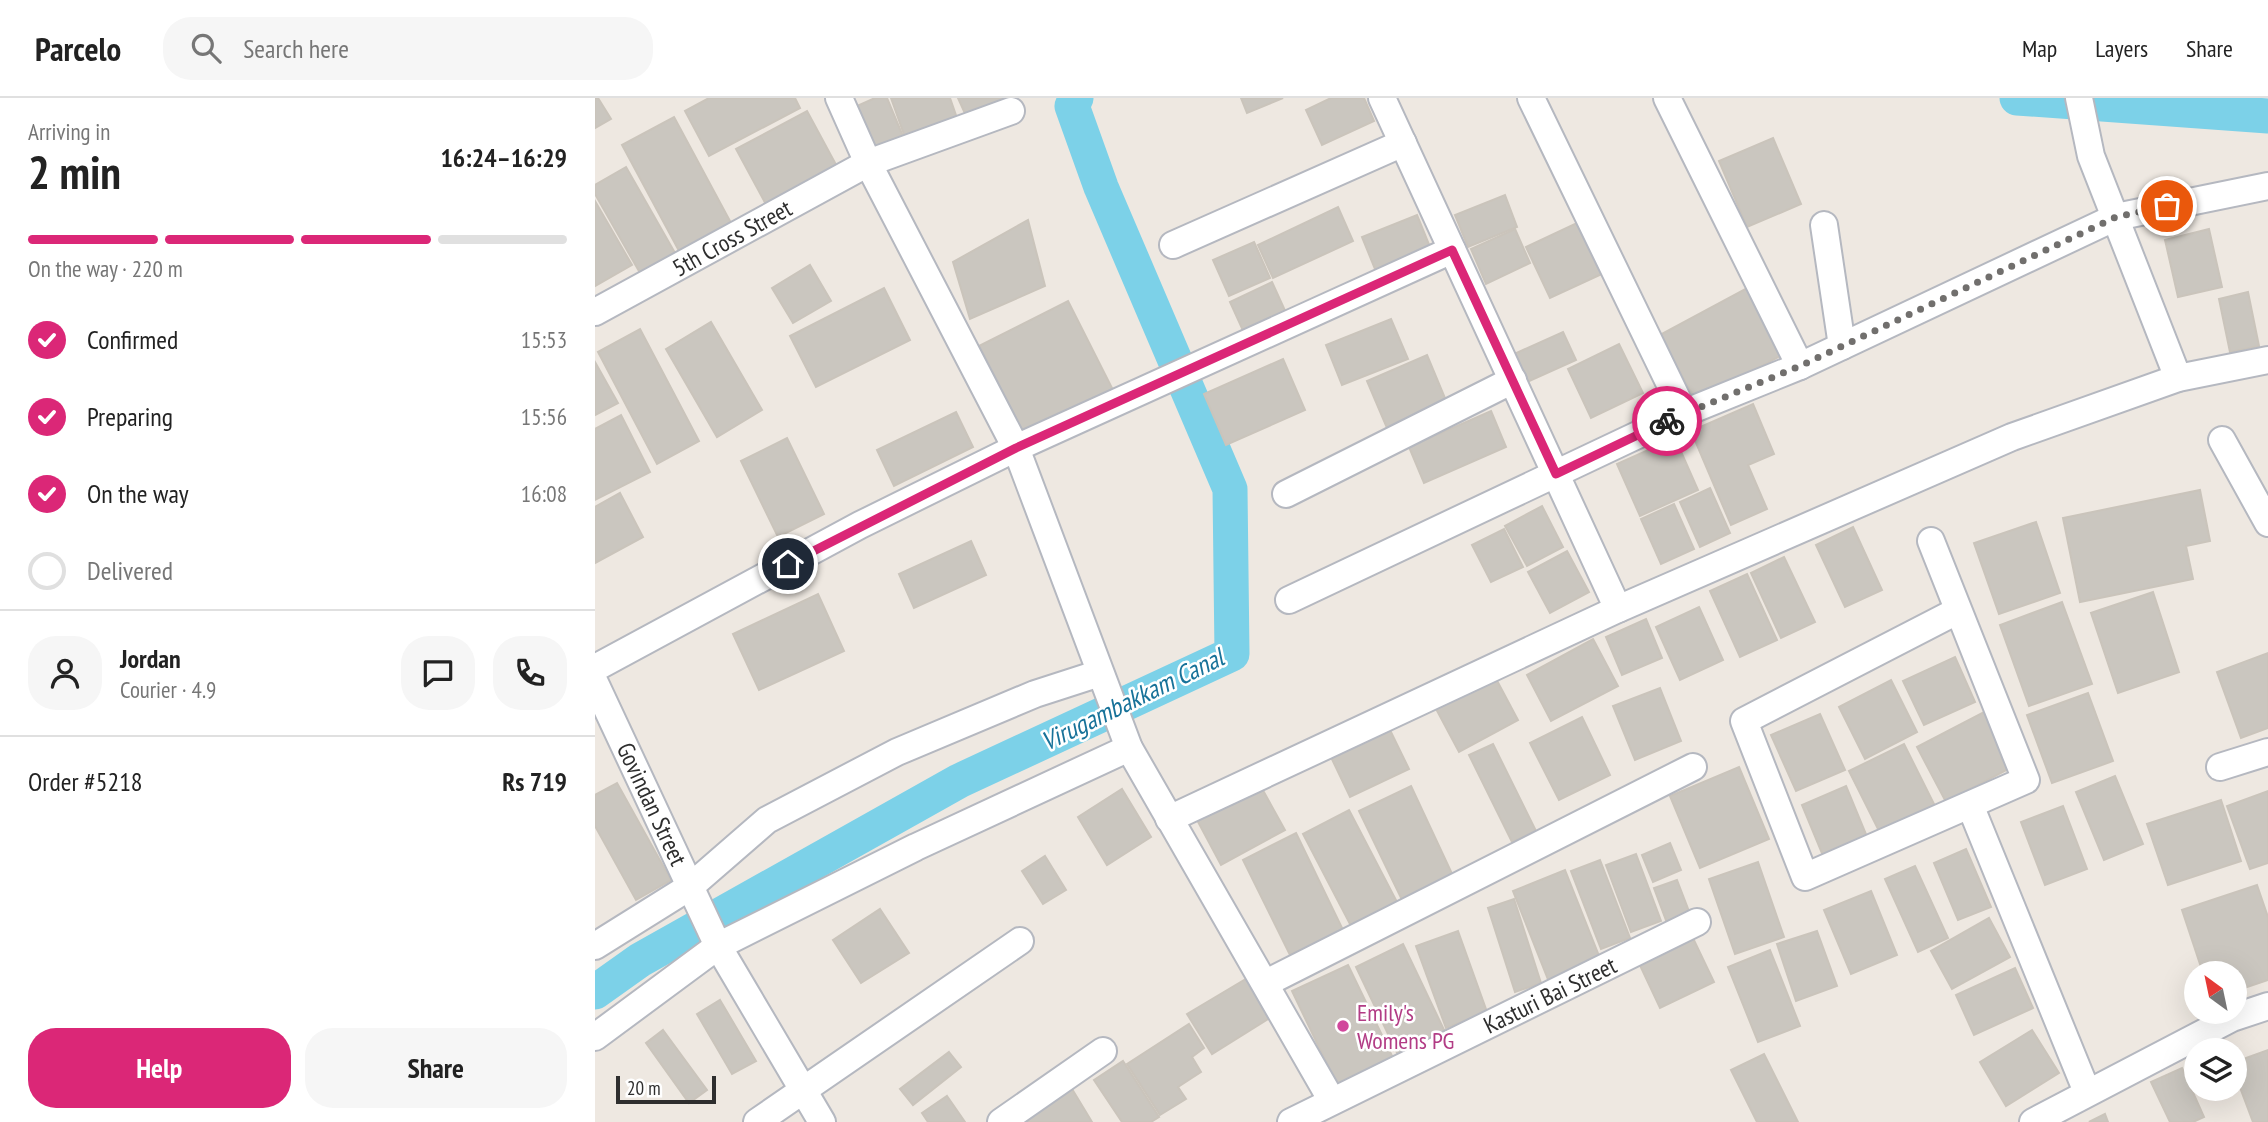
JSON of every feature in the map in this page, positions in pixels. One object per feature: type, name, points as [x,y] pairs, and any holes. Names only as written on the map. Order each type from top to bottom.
[{"type":"street","points":[[839,98],[868,163],[1016,448],[1129,748],[1332,1101]]},
{"type":"street","points":[[1382,98],[1618,608]]},
{"type":"street","points":[[1531,98],[1684,413]]},
{"type":"street","points":[[1667,98],[1800,366]]},
{"type":"street","points":[[2079,98],[2091,156],[2178,378]]},
{"type":"street","name":"5th Cross Street","points":[[595,312],[868,163],[1011,111]]},
{"type":"street","points":[[1174,245],[1403,143]]},
{"type":"street","points":[[1289,600],[1684,413],[1800,366],[2116,217],[2268,186]]},
{"type":"street","points":[[1824,225],[1842,346]]},
{"type":"street","points":[[595,667],[860,525],[1016,448],[1452,250]]},
{"type":"street","points":[[1169,819],[1618,608],[2012,438],[2178,378],[2268,360]]},
{"type":"street","points":[[1286,494],[1513,380]]},
{"type":"street","points":[[2222,439],[2268,523]]},
{"type":"street","points":[[1931,541],[2026,780],[1805,877],[1744,721],[1957,611]]},
{"type":"street","points":[[595,946],[691,886],[767,820],[897,752],[1035,694],[1100,673]]},
{"type":"street","name":"Govindan Street","points":[[595,683],[718,946],[801,1090],[823,1122]]},
{"type":"street","points":[[595,1037],[718,946],[916,847],[1129,748]]},
{"type":"street","points":[[2220,766],[2268,752]]},
{"type":"street","points":[[1266,984],[1693,767]]},
{"type":"street","points":[[1969,806],[2087,1091]]},
{"type":"street","name":"Kasturi Bai Street","points":[[1291,1122],[1697,922]]},
{"type":"street","points":[[757,1122],[1020,941]]},
{"type":"street","points":[[2033,1122],[2087,1091],[2232,1018],[2268,1006]]},
{"type":"street","points":[[1001,1122],[1103,1051]]},
{"type":"building","points":[[595,98],[598,98],[611,119],[595,128]]},
{"type":"building","points":[[709,98],[795,98],[800,108],[709,156],[685,111]]},
{"type":"building","points":[[875,98],[887,98],[905,141],[877,153],[857,106]]},
{"type":"building","points":[[891,98],[950,98],[959,124],[907,143]]},
{"type":"building","points":[[958,98],[1008,98],[967,118]]},
{"type":"building","points":[[1241,98],[1283,98],[1247,113]]},
{"type":"building","points":[[1331,98],[1364,98],[1374,121],[1322,145],[1306,110]]},
{"type":"building","points":[[807,111],[840,172],[769,210],[736,149]]},
{"type":"building","points":[[674,117],[737,234],[685,262],[622,145]]},
{"type":"building","points":[[1773,138],[1801,204],[1747,227],[1719,161]]},
{"type":"building","points":[[626,167],[679,260],[644,280],[595,194],[595,185]]},
{"type":"building","points":[[1505,195],[1517,227],[1468,247],[1455,215]]},
{"type":"building","points":[[595,201],[632,265],[595,286]]},
{"type":"building","points":[[1338,207],[1353,241],[1273,278],[1258,245]]},
{"type":"building","points":[[1417,215],[1432,252],[1377,274],[1362,237]]},
{"type":"building","points":[[1028,220],[1045,286],[970,319],[953,262]]},
{"type":"building","points":[[1579,222],[1604,273],[1550,298],[1526,247]]},
{"type":"building","points":[[1515,229],[1530,263],[1486,284],[1471,249]]},
{"type":"building","points":[[2209,229],[2222,287],[2178,297],[2165,240]]},
{"type":"building","points":[[1254,242],[1270,278],[1229,296],[1213,260]]},
{"type":"building","points":[[810,265],[831,301],[793,323],[772,288]]},
{"type":"building","points":[[1272,282],[1287,315],[1245,335],[1230,302]]},
{"type":"building","points":[[1749,287],[1784,354],[1696,401],[1660,335]]},
{"type":"building","points":[[884,288],[910,340],[816,387],[790,336]]},
{"type":"building","points":[[2248,292],[2259,346],[2230,352],[2219,299]]},
{"type":"building","points":[[1068,301],[1113,390],[1024,436],[979,346]]},
{"type":"building","points":[[1391,319],[1408,359],[1342,385],[1326,345]]},
{"type":"building","points":[[711,322],[762,410],[717,437],[666,349]]},
{"type":"building","points":[[640,329],[699,441],[657,464],[598,352]]},
{"type":"building","points":[[1563,332],[1576,360],[1525,383],[1512,355]]},
{"type":"building","points":[[1619,344],[1643,393],[1591,418],[1568,369]]},
{"type":"building","points":[[1427,355],[1447,403],[1387,428],[1367,381]]},
{"type":"building","points":[[1283,359],[1305,410],[1226,445],[1204,394]]},
{"type":"building","points":[[595,362],[618,403],[595,415]]},
{"type":"building","points":[[1753,404],[1774,454],[1748,465],[1767,509],[1731,525],[1691,431]]},
{"type":"building","points":[[1491,411],[1506,447],[1424,483],[1409,447]]},
{"type":"building","points":[[956,412],[973,447],[894,486],[877,450]]},
{"type":"building","points":[[621,415],[650,472],[595,500],[595,429]]},
{"type":"building","points":[[787,438],[824,514],[778,537],[741,461]]},
{"type":"building","points":[[1675,438],[1698,490],[1640,516],[1617,464]]},
{"type":"building","points":[[1710,488],[1730,533],[1700,547],[1680,502]]},
{"type":"building","points":[[2200,490],[2210,541],[2186,546],[2193,579],[2080,602],[2063,518]]},
{"type":"building","points":[[620,493],[643,537],[595,563],[595,507]]},
{"type":"building","points":[[1674,504],[1694,549],[1661,564],[1641,519]]},
{"type":"building","points":[[1542,506],[1563,547],[1527,566],[1505,526]]},
{"type":"building","points":[[2036,522],[2060,593],[1999,614],[1974,543]]},
{"type":"building","points":[[1853,527],[1882,590],[1845,607],[1816,545]]},
{"type":"building","points":[[1504,529],[1523,567],[1491,582],[1472,545]]},
{"type":"building","points":[[971,541],[986,575],[914,608],[899,574]]},
{"type":"building","points":[[1567,551],[1589,592],[1550,613],[1528,572]]},
{"type":"building","points":[[1784,557],[1815,622],[1781,638],[1751,573]]},
{"type":"building","points":[[1747,574],[1777,640],[1740,657],[1710,591]]},
{"type":"building","points":[[2153,592],[2179,672],[2118,693],[2091,613]]},
{"type":"building","points":[[818,594],[844,651],[759,690],[733,634]]},
{"type":"building","points":[[2062,602],[2092,684],[2029,706],[2000,625]]},
{"type":"building","points":[[1699,607],[1723,660],[1680,680],[1656,627]]},
{"type":"building","points":[[1646,619],[1662,658],[1622,675],[1606,637]]},
{"type":"building","points":[[1593,639],[1618,686],[1551,721],[1527,675]]},
{"type":"building","points":[[2268,653],[2268,728],[2241,738],[2217,672]]},
{"type":"building","points":[[1955,657],[1975,702],[1924,725],[1903,681]]},
{"type":"building","points":[[1494,675],[1518,720],[1459,752],[1435,707]]},
{"type":"building","points":[[1891,680],[1917,732],[1865,759],[1839,707]]},
{"type":"building","points":[[1660,688],[1681,741],[1635,760],[1613,706]]},
{"type":"building","points":[[2088,693],[2113,761],[2052,783],[2027,715]]},
{"type":"building","points":[[1984,712],[2012,767],[1946,802],[1917,747]]},
{"type":"building","points":[[1820,714],[1845,770],[1796,791],[1771,735]]},
{"type":"building","points":[[1582,717],[1610,775],[1559,800],[1530,743]]},
{"type":"building","points":[[1388,726],[1409,769],[1350,797],[1330,755]]},
{"type":"building","points":[[1493,744],[1536,831],[1512,842],[1469,755]]},
{"type":"building","points":[[1904,744],[1935,806],[1880,833],[1849,771]]},
{"type":"building","points":[[1739,767],[1769,839],[1700,868],[1670,796]]},
{"type":"building","points":[[2115,776],[2143,844],[2104,860],[2076,792]]},
{"type":"building","points":[[617,783],[671,880],[636,900],[595,826],[595,795]]},
{"type":"building","points":[[1260,785],[1285,830],[1221,865],[1197,820]]},
{"type":"building","points":[[1411,786],[1454,878],[1403,902],[1359,811]]},
{"type":"building","points":[[1846,786],[1870,844],[1826,863],[1802,805]]},
{"type":"building","points":[[1122,789],[1151,837],[1107,865],[1078,817]]},
{"type":"building","points":[[2268,791],[2268,863],[2250,869],[2227,806]]},
{"type":"building","points":[[2221,800],[2241,861],[2168,885],[2147,824]]},
{"type":"building","points":[[2063,806],[2087,869],[2045,885],[2021,822]]},
{"type":"building","points":[[1349,810],[1397,902],[1351,926],[1303,834]]},
{"type":"building","points":[[1296,833],[1343,930],[1290,955],[1243,860]]},
{"type":"building","points":[[1670,843],[1681,870],[1653,882],[1642,855]]},
{"type":"building","points":[[1966,849],[1991,907],[1958,920],[1934,863]]},
{"type":"building","points":[[1636,854],[1661,921],[1631,932],[1606,865]]},
{"type":"building","points":[[1045,856],[1066,890],[1043,904],[1022,871]]},
{"type":"building","points":[[1600,860],[1630,938],[1601,949],[1571,871]]},
{"type":"building","points":[[1758,862],[1784,937],[1735,954],[1709,879]]},
{"type":"building","points":[[1915,866],[1948,938],[1918,952],[1885,879]]},
{"type":"building","points":[[1565,870],[1601,961],[1549,982],[1513,891]]},
{"type":"building","points":[[1677,880],[1690,914],[1667,923],[1654,888]]},
{"type":"building","points":[[2257,885],[2268,917],[2268,980],[2247,987],[2247,961],[2199,961],[2182,910]]},
{"type":"building","points":[[1871,891],[1897,955],[1851,974],[1824,910]]},
{"type":"building","points":[[1514,899],[1541,983],[1515,992],[1488,908]]},
{"type":"building","points":[[880,909],[909,953],[861,983],[833,940]]},
{"type":"building","points":[[1989,918],[2010,957],[1952,989],[1931,951]]},
{"type":"building","points":[[1458,931],[1487,1012],[1446,1028],[1416,946]]},
{"type":"building","points":[[1817,931],[1837,986],[1796,1001],[1777,944]]},
{"type":"building","points":[[1691,934],[1714,982],[1660,1008],[1637,959]]},
{"type":"building","points":[[1403,944],[1446,1034],[1399,1057],[1356,967]]},
{"type":"building","points":[[1770,950],[1800,1026],[1758,1042],[1728,967]]},
{"type":"building","name":"Emily's Womens PG","points":[[1348,965],[1394,1060],[1338,1087],[1292,991]]},
{"type":"building","points":[[2015,968],[2033,1008],[1974,1035],[1956,995]]},
{"type":"building","points":[[1249,977],[1273,1016],[1212,1054],[1187,1014]]},
{"type":"building","points":[[720,1000],[756,1061],[732,1074],[697,1014]]},
{"type":"building","points":[[1189,1024],[1204,1048],[1192,1057],[1201,1072],[1178,1087],[1186,1099],[1160,1115],[1127,1064]]},
{"type":"building","points":[[663,1030],[707,1090],[689,1103],[646,1043]]},
{"type":"building","points":[[2032,1030],[2059,1073],[2006,1106],[1980,1062]]},
{"type":"building","points":[[2268,1050],[2268,1122],[2253,1122],[2245,1101],[2247,1058]]},
{"type":"building","points":[[949,1052],[961,1067],[913,1105],[900,1089]]},
{"type":"building","points":[[1764,1054],[1798,1122],[1757,1122],[1731,1070]]},
{"type":"building","points":[[1123,1061],[1159,1117],[1151,1122],[1122,1122],[1094,1080]]},
{"type":"building","points":[[2182,1068],[2184,1101],[2197,1101],[2204,1117],[2193,1122],[2170,1122],[2151,1082]]},
{"type":"building","points":[[1069,1084],[1092,1122],[1017,1122]]},
{"type":"building","points":[[947,1096],[965,1122],[928,1122],[922,1113]]},
{"type":"building","points":[[2105,1114],[2108,1122],[2089,1122]]},
{"type":"waterway","name":"Virugambakkam Canal","points":[[595,992],[640,960],[959,781],[1232,654],[1230,489],[1101,187],[1072,106],[1076,98]]},
{"type":"waterway","name":"Virugambakkam Canal","points":[[2017,98],[2268,116]]},
{"type":"way so far","points":[[1667,421],[1800,366],[2116,217],[2167,206]]},
{"type":"place","name":"Emily's Womens PG","points":[[1343,1026]]},
{"type":"route","points":[[788,564],[860,525],[1016,448],[1452,250],[1556,474],[1667,421]]}]
